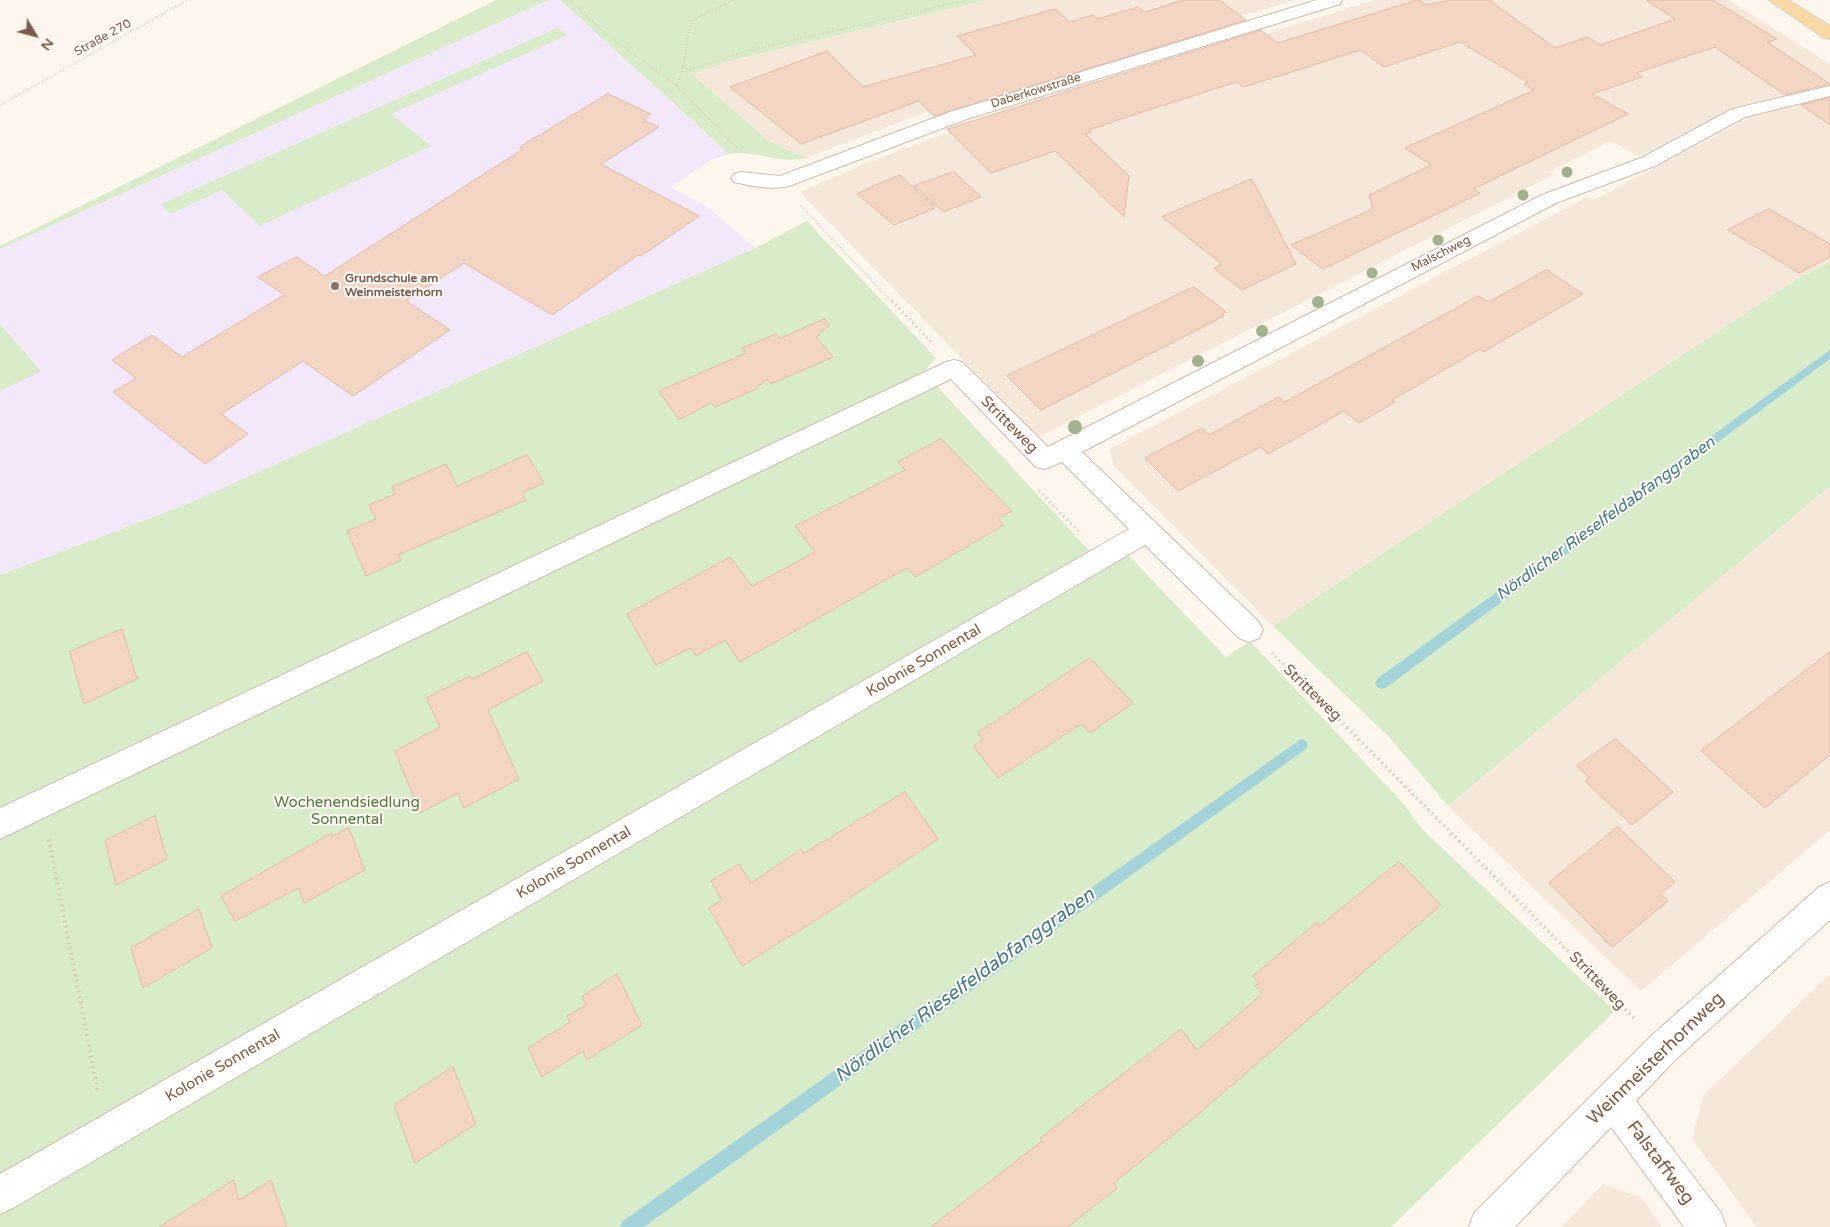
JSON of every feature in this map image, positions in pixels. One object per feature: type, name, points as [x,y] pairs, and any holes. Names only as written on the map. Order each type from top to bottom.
[{"type":"main road","points":[[1778,0],[1830,34]]},
{"type":"street","name":"Daberkowstraße","points":[[741,178],[782,182],[957,116],[1334,0]]},
{"type":"street","name":"Malschweg","points":[[1065,450],[1542,202],[1648,162],[1739,113],[1830,91]]},
{"type":"street","name":"Stritteweg","points":[[42,804],[954,368],[1045,460],[1065,450]]},
{"type":"street","points":[[1065,450],[1248,630]]},
{"type":"street","name":"Kolonie Sonnental","points":[[0,1195],[1148,531]]},
{"type":"street","points":[[0,824],[42,804]]},
{"type":"street","name":"Weinmeisterhornweg","points":[[1488,1227],[1663,1048],[1830,898]]},
{"type":"street","name":"Falstaffweg","points":[[1612,1099],[1650,1147],[1707,1227]]},
{"type":"path","name":"Straße 270","points":[[0,105],[188,0]]},
{"type":"path","points":[[572,0],[602,30],[676,85],[741,153],[741,178]]},
{"type":"path","points":[[676,85],[682,72],[691,21],[732,0]]},
{"type":"path","points":[[682,72],[747,51],[967,0]]},
{"type":"path","points":[[804,209],[933,344]]},
{"type":"path","name":"Stritteweg","points":[[1248,630],[1388,767],[1663,1048]]},
{"type":"path","points":[[42,804],[106,1134]]},
{"type":"shaded area","name":"Grundschule am Weinmeisterhorn","points":[[548,0],[560,0],[729,154],[711,160],[671,187],[709,208],[755,248],[187,504],[0,575],[0,391],[41,370],[0,324],[0,249]]},
{"type":"shaded area","points":[[987,0],[1295,0],[926,112],[806,158],[769,141],[692,74],[730,61]]},
{"type":"shaded area","points":[[1374,0],[1728,0],[1830,64],[1830,84],[1735,107],[1639,156],[1611,141],[1549,172],[1553,175],[1038,437],[800,192],[867,163],[935,137]]},
{"type":"shaded area","points":[[1830,97],[1830,262],[1800,277],[1273,626],[1113,465],[1110,449],[1587,197],[1594,200],[1751,117]]},
{"type":"shaded area","points":[[1830,486],[1830,830],[1641,991],[1448,806]]},
{"type":"shaded area","points":[[1830,974],[1830,1227],[1757,1227],[1692,1139],[1704,1095]]},
{"type":"shaded area","points":[[1603,1184],[1642,1198],[1662,1227],[1562,1227]]},
{"type":"green space","points":[[496,0],[548,0],[0,249],[0,246]]},
{"type":"green space","points":[[560,0],[987,0],[730,61],[692,74],[769,141],[806,158],[786,160],[750,154],[729,154]]},
{"type":"green space","points":[[557,28],[568,35],[391,114],[431,146],[260,226],[222,190],[170,214],[161,204]]},
{"type":"green space","name":"Wochenendsiedlung Sonnental","points":[[807,221],[936,358],[924,372],[1098,560],[1107,568],[1128,555],[1226,657],[1250,641],[1403,803],[1423,830],[1615,1011],[1391,1227],[0,1227],[0,575],[187,504],[755,248]]},
{"type":"green space","points":[[1830,262],[1830,486],[1448,806],[1389,737],[1273,626],[1800,277]]},
{"type":"green space","points":[[0,324],[41,371],[0,391]]},
{"type":"building","points":[[1184,0],[1219,0],[1246,20],[934,116],[919,101],[801,144],[730,87],[827,51],[863,87],[976,55],[957,36],[1055,9],[1070,22],[1093,15],[1097,19],[1138,7],[1144,12]]},
{"type":"building","points":[[1418,0],[1427,5],[1449,0],[1489,0],[1555,48],[1587,37],[1601,45],[1675,19],[1646,0],[1713,0],[1777,39],[1767,42],[1830,84],[1785,95],[1715,47],[1636,73],[1642,77],[1592,94],[1628,114],[1473,189],[1480,193],[1323,269],[1291,245],[1373,209],[1369,195],[1431,165],[1405,148],[1534,90],[1524,84],[1528,82],[1460,42],[1384,67],[1361,50],[1244,87],[1236,82],[1139,113],[1089,130],[1091,132],[1085,134],[1129,176],[1124,217],[1055,151],[991,173],[947,129],[1261,30],[1277,43]]},
{"type":"building","points":[[608,94],[651,114],[643,120],[659,127],[601,164],[699,216],[641,256],[638,255],[552,315],[464,263],[406,301],[450,330],[353,396],[303,361],[221,414],[248,434],[205,464],[113,392],[136,378],[112,360],[152,335],[182,357],[284,295],[258,277],[296,257],[325,276],[523,149],[520,147]]},
{"type":"building","points":[[1830,98],[1830,125],[1801,105]]},
{"type":"building","points":[[954,172],[981,197],[943,212],[914,186]]},
{"type":"building","points":[[900,175],[935,208],[894,225],[857,194]]},
{"type":"building","points":[[1252,179],[1296,264],[1242,290],[1214,268],[1222,264],[1162,217]]},
{"type":"building","points":[[1769,209],[1830,244],[1830,257],[1799,273],[1728,230]]},
{"type":"building","points":[[1547,270],[1583,294],[1483,352],[1480,349],[1392,400],[1395,402],[1359,423],[1344,411],[1268,454],[1260,447],[1178,491],[1145,458],[1202,428],[1209,435],[1279,397],[1285,402],[1478,296],[1488,302]]},
{"type":"building","points":[[1194,287],[1226,312],[1222,314],[1224,316],[1041,410],[1007,376]]},
{"type":"building","points":[[825,319],[829,326],[816,337],[833,357],[771,384],[767,379],[754,390],[715,407],[711,403],[679,420],[659,391],[746,353],[742,348],[776,334],[780,338]]},
{"type":"building","points":[[941,439],[1012,511],[998,519],[1004,525],[915,577],[907,568],[740,662],[725,640],[696,656],[691,648],[656,665],[627,614],[730,557],[752,586],[815,552],[795,526],[905,470],[898,462]]},
{"type":"building","points":[[527,455],[544,483],[522,493],[526,500],[398,555],[401,560],[366,576],[347,531],[376,519],[369,505],[395,494],[392,487],[446,464],[457,486]]},
{"type":"building","points":[[122,629],[137,679],[84,704],[70,652]]},
{"type":"building","points":[[527,652],[543,681],[488,710],[519,779],[464,808],[458,793],[420,813],[395,751],[440,727],[426,698],[470,676],[472,679]]},
{"type":"building","points":[[1830,652],[1830,755],[1765,808],[1701,751]]},
{"type":"building","points":[[1090,658],[1133,703],[1090,733],[1081,724],[998,778],[973,746],[983,740],[978,733]]},
{"type":"building","points":[[1616,739],[1673,792],[1632,825],[1585,781],[1589,777],[1577,766]]},
{"type":"building","points":[[905,792],[938,839],[824,915],[742,966],[709,908],[722,900],[711,881],[739,864],[751,883],[801,849],[804,853]]},
{"type":"building","points":[[155,816],[167,859],[116,885],[105,841]]},
{"type":"building","points":[[1618,827],[1675,882],[1660,894],[1668,901],[1612,947],[1549,883]]},
{"type":"building","points":[[349,828],[365,870],[304,903],[299,888],[235,921],[221,896],[331,833],[332,836]]},
{"type":"building","points":[[1399,862],[1441,905],[1195,1117],[1114,1183],[1117,1188],[1068,1227],[931,1227],[1042,1141],[1040,1138],[1181,1029],[1197,1050],[1262,994],[1255,986],[1259,983],[1253,976],[1317,922],[1320,925]]},
{"type":"building","points":[[199,909],[212,948],[143,988],[131,948]]},
{"type":"building","points":[[617,974],[642,1025],[587,1060],[583,1051],[542,1077],[528,1048],[570,1022],[567,1016],[586,1005],[582,997]]},
{"type":"building","points":[[453,1067],[476,1124],[415,1163],[394,1105]]},
{"type":"building","points":[[234,1180],[239,1200],[271,1180],[287,1227],[160,1227]]},
{"type":"waterway","name":"Nördlicher Rieselfeldabfanggraben","points":[[1382,683],[1830,354]]},
{"type":"waterway","name":"Nördlicher Rieselfeldabfanggraben","points":[[629,1227],[1301,745]]},
{"type":"place","name":"Grundschule am Weinmeisterhorn","points":[[335,286]]}]
